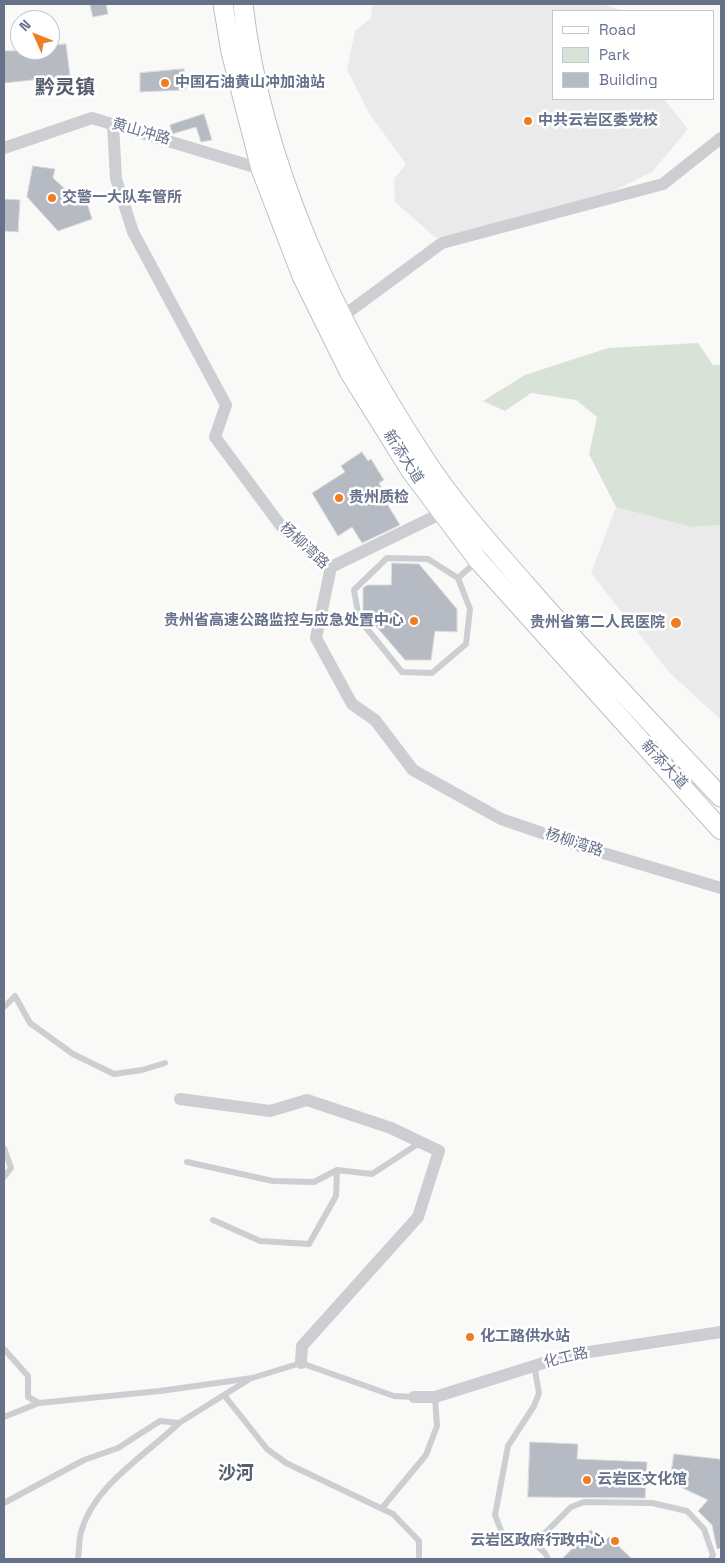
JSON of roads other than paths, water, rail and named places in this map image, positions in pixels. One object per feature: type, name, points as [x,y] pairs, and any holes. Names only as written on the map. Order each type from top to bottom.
[{"type":"main road","name":"新添大道","points":[[223,4],[232,52],[302,276],[350,373],[411,471],[478,560],[721,830]]},
{"type":"main road","name":"新添大道","points":[[243,4],[248,51],[269,166],[366,364],[425,460],[493,548],[566,632],[721,797]]},
{"type":"street","name":"黄山冲路","points":[[4,148],[92,118],[269,166]]},
{"type":"street","name":"杨柳湾路","points":[[113,124],[116,179],[133,232],[226,405],[215,437],[284,530],[331,567],[316,638],[352,704],[375,720],[413,770],[501,819],[583,847],[721,888]]},
{"type":"street","points":[[343,316],[442,243],[663,184],[721,138]]},
{"type":"street","points":[[331,567],[442,513]]},
{"type":"street","points":[[180,1099],[270,1111],[307,1100],[391,1128],[440,1152],[418,1217],[302,1346],[302,1363]]},
{"type":"street","name":"化工路","points":[[414,1397],[435,1396],[569,1354],[721,1332]]},
{"type":"lane","points":[[387,558],[428,559],[458,578],[470,609],[466,644],[432,673],[402,672],[359,619],[354,590],[387,558]]},
{"type":"lane","points":[[458,578],[478,560]]},
{"type":"lane","points":[[4,1007],[14,996],[30,1023],[73,1054],[114,1074],[142,1070],[165,1063]]},
{"type":"lane","points":[[187,1162],[272,1181],[314,1182],[337,1170],[372,1174],[421,1142]]},
{"type":"lane","points":[[4,1148],[11,1168],[4,1177]]},
{"type":"lane","points":[[213,1220],[260,1241],[309,1244],[336,1196],[337,1170]]},
{"type":"lane","points":[[4,1349],[28,1376],[28,1397],[39,1403]]},
{"type":"lane","points":[[4,1418],[39,1403],[160,1392],[252,1378],[302,1363],[394,1396],[414,1397]]},
{"type":"lane","points":[[534,1365],[539,1393],[534,1406],[508,1446],[495,1515],[502,1533],[514,1540],[532,1541],[546,1532],[571,1506],[584,1502],[652,1503],[687,1511],[704,1528],[713,1555],[711,1559]]},
{"type":"lane","points":[[78,1559],[81,1532],[97,1500],[121,1472],[155,1447],[179,1423],[252,1378]]},
{"type":"lane","points":[[224,1395],[267,1449],[286,1463],[393,1514],[419,1541],[419,1559]]},
{"type":"lane","points":[[382,1508],[426,1455],[437,1426],[435,1396]]},
{"type":"lane","points":[[4,1503],[84,1460],[118,1448],[160,1421],[179,1423]]},
{"type":"lane","points":[[532,1541],[545,1553],[548,1559]]},
{"type":"place","name":"中国石油黄山冲加油站","points":[[165,83]]},
{"type":"place","name":"中共云岩区委党校","points":[[528,121]]},
{"type":"place","name":"交警一大队车管所","points":[[52,198]]},
{"type":"place","name":"贵州质检","points":[[339,498]]},
{"type":"place","name":"贵州省高速公路监控与应急处置中心","points":[[414,621]]},
{"type":"place","name":"贵州省第二人民医院","points":[[676,623]]},
{"type":"place","name":"化工路供水站","points":[[470,1337]]},
{"type":"place","name":"云岩区文化馆","points":[[587,1480]]},
{"type":"place","name":"云岩区政府行政中心","points":[[615,1541]]},
{"type":"district","name":"黔灵镇","points":[[65,89]]},
{"type":"district","name":"沙河","points":[[236,1474]]}]
